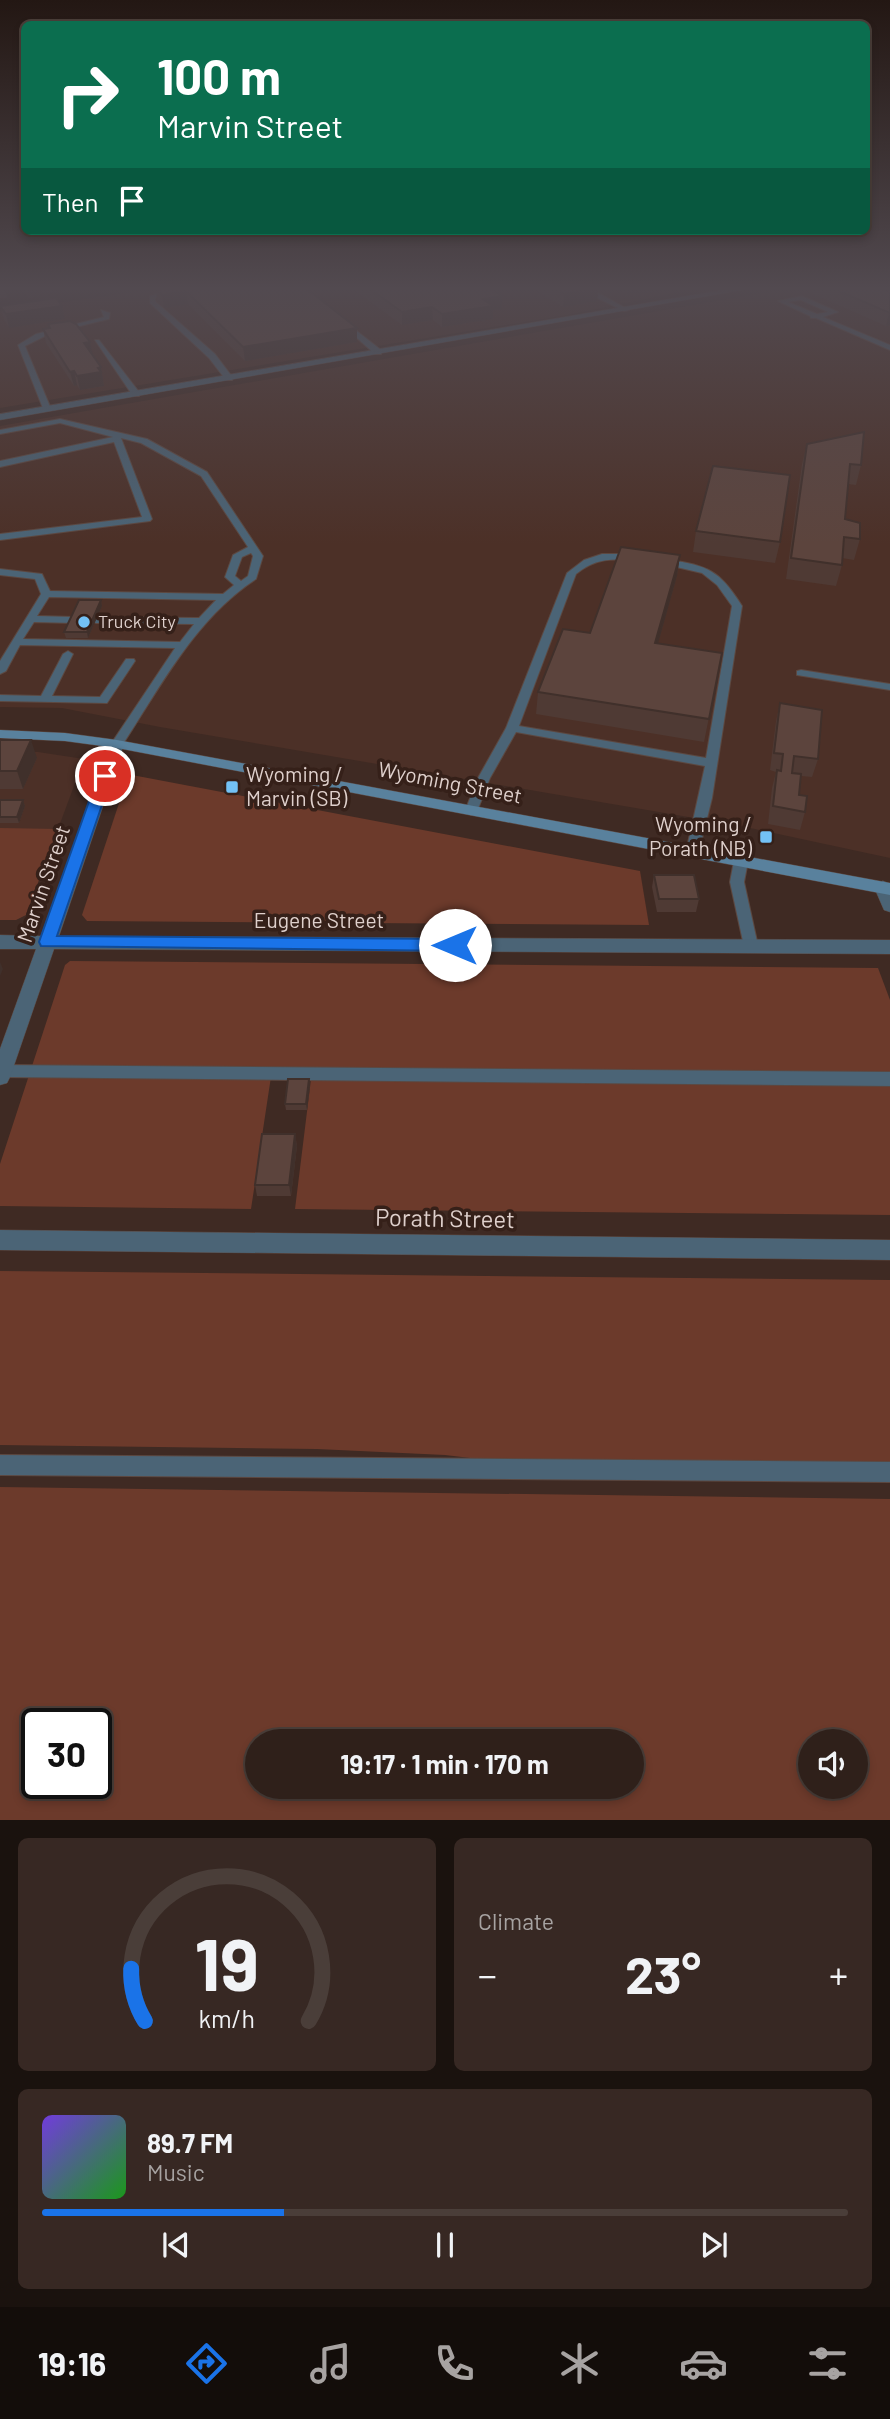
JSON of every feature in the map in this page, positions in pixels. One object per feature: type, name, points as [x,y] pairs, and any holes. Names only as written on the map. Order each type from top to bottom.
[{"type":"main road","name":"Wyoming Street","points":[[0,734],[65,737],[117,744],[886,888]]},
{"type":"street","points":[[0,417],[252,374]]},
{"type":"street","name":"Marvin Street","points":[[1,1073],[117,744]]},
{"type":"street","points":[[886,888],[890,906]]},
{"type":"street","name":"Eugene Street","points":[[0,942],[890,947]]},
{"type":"street","name":"Porath Street","points":[[0,1240],[890,1250]]},
{"type":"lane","points":[[33,374],[47,409]]},
{"type":"lane","points":[[121,374],[136,394]]},
{"type":"lane","points":[[226,374],[229,378]]},
{"type":"lane","points":[[0,432],[60,421],[144,441],[204,474],[258,556],[253,576],[225,597],[182,645],[117,744]]},
{"type":"lane","points":[[0,464],[116,436]]},
{"type":"lane","points":[[0,537],[147,519],[116,436]]},
{"type":"lane","points":[[239,584],[230,577],[238,555],[252,549]]},
{"type":"lane","points":[[471,811],[484,778],[512,728],[572,573],[586,561],[608,554],[706,569],[726,589],[737,606],[712,763],[693,852]]},
{"type":"lane","points":[[0,572],[39,576],[46,594]]},
{"type":"lane","points":[[46,594],[225,597]]},
{"type":"lane","points":[[0,671],[46,594]]},
{"type":"lane","points":[[30,619],[74,620]]},
{"type":"lane","points":[[96,620],[203,621]]},
{"type":"lane","points":[[16,642],[182,645]]},
{"type":"lane","points":[[44,700],[68,654]]},
{"type":"lane","points":[[0,698],[103,701],[130,662]]},
{"type":"lane","points":[[801,673],[890,687]]},
{"type":"lane","points":[[512,728],[712,763]]},
{"type":"lane","points":[[741,861],[737,887],[751,946]]},
{"type":"lane","points":[[1,1073],[890,1079]]},
{"type":"lane","points":[[0,1465],[890,1472]]},
{"type":"shaded area","points":[[0,374],[208,374],[0,408]]},
{"type":"shaded area","points":[[298,374],[890,374],[890,858],[741,826],[62,708],[0,707],[0,426]]},
{"type":"shaded area","points":[[0,752],[38,752],[84,759],[58,829],[0,829]]},
{"type":"shaded area","points":[[128,776],[640,871],[649,925],[87,921],[82,915]]},
{"type":"shaded area","points":[[0,828],[58,829],[26,915],[16,920],[0,920]]},
{"type":"shaded area","points":[[70,961],[878,968],[890,1000],[890,1215],[295,1209],[312,1071],[272,1070],[251,1209],[0,1206],[0,1164],[65,965]]},
{"type":"shaded area","points":[[0,1271],[890,1280],[890,1465],[529,1465],[445,1455],[317,1449],[0,1445]]},
{"type":"shaded area","points":[[0,1487],[890,1499],[890,1820],[0,1820]]},
{"type":"building","points":[[864,432],[861,465],[850,464],[845,519],[860,523],[860,539],[844,537],[842,565],[791,558],[807,444]]},
{"type":"building","points":[[713,466],[790,475],[780,542],[696,531]]},
{"type":"building","points":[[621,547],[680,555],[655,643],[722,653],[709,719],[538,692],[563,629],[590,633]]},
{"type":"building","points":[[79,600],[101,600],[87,632],[64,632]]},
{"type":"building","points":[[780,703],[822,710],[818,759],[794,756],[792,773],[801,774],[799,795],[807,796],[805,812],[773,806],[777,770],[781,771],[783,754],[774,753]]},
{"type":"building","points":[[0,740],[31,740],[17,771],[0,771]]},
{"type":"building","points":[[0,800],[23,800],[17,817],[0,817]]},
{"type":"building","points":[[654,875],[694,875],[699,899],[659,899]]},
{"type":"building","points":[[288,1079],[309,1079],[306,1104],[285,1104]]},
{"type":"building","points":[[262,1134],[295,1134],[289,1185],[255,1185]]},
{"type":"place","name":"Truck City","points":[[84,622]]},
{"type":"place","name":"Wyoming / Marvin (SB)","points":[[232,787]]},
{"type":"place","name":"Wyoming / Porath (NB)","points":[[766,837]]},
{"type":"route","points":[[105,776],[47,942],[455,945]]}]
